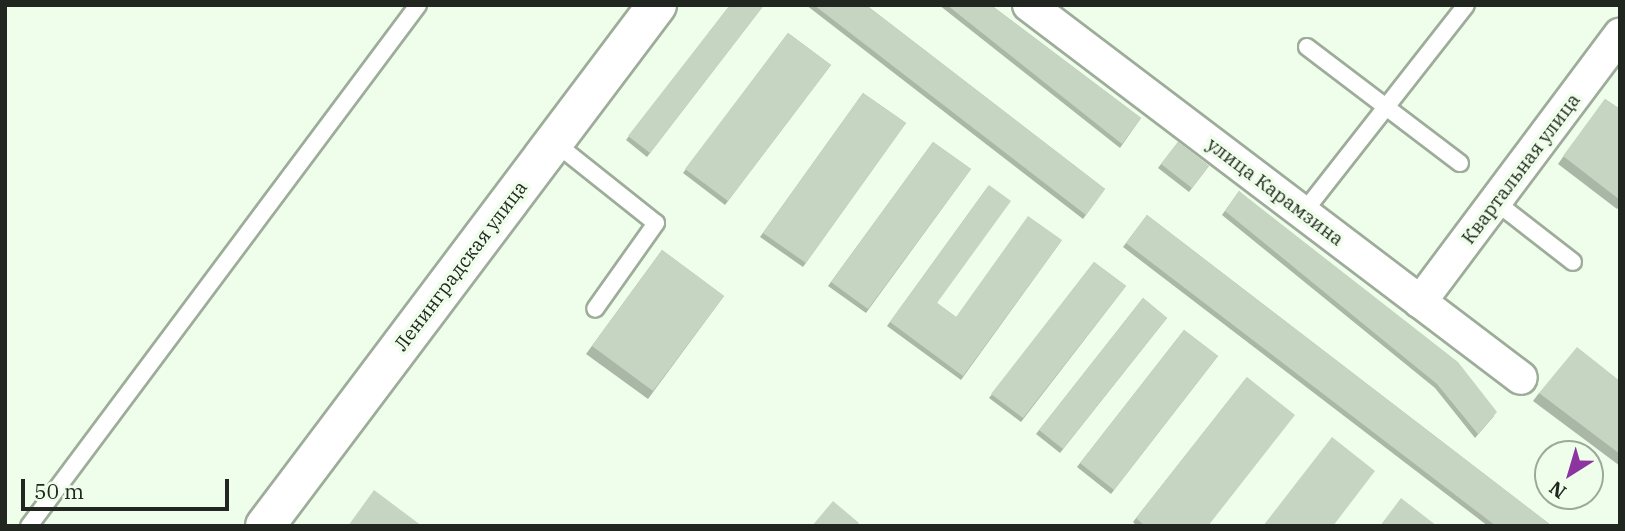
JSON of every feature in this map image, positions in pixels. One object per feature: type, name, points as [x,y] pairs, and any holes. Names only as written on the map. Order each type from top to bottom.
[{"type":"main road","name":"Ленинградская улица","points":[[265,526],[657,5]]},
{"type":"street","name":"улица Карамзина","points":[[1029,5],[1521,378]]},
{"type":"street","name":"Квартальная улица","points":[[1420,302],[1620,35]]},
{"type":"lane","points":[[29,526],[418,5]]},
{"type":"lane","points":[[1303,213],[1466,5]]},
{"type":"lane","points":[[1307,47],[1460,163]]},
{"type":"lane","points":[[554,142],[656,223],[595,309]]},
{"type":"lane","points":[[1497,202],[1573,262]]},
{"type":"building","points":[[730,5],[764,5],[650,153],[628,136]]},
{"type":"building","points":[[814,5],[866,5],[1105,189],[1086,215]]},
{"type":"building","points":[[947,5],[991,5],[1141,118],[1122,144]]},
{"type":"building","points":[[788,33],[831,65],[728,201],[685,169]]},
{"type":"building","points":[[863,93],[906,123],[806,263],[763,233]]},
{"type":"building","points":[[1605,99],[1620,109],[1620,200],[1563,156]]},
{"type":"building","points":[[933,142],[971,169],[868,309],[831,282]]},
{"type":"building","points":[[1178,142],[1209,166],[1192,188],[1161,164]]},
{"type":"building","points":[[989,185],[1011,201],[937,303],[956,317],[1028,216],[1062,240],[963,376],[890,322]]},
{"type":"building","points":[[1239,191],[1458,362],[1497,412],[1478,434],[1437,384],[1225,211]]},
{"type":"building","points":[[1147,215],[1552,526],[1496,526],[1126,243]]},
{"type":"building","points":[[662,250],[724,296],[653,391],[592,346]]},
{"type":"building","points":[[1094,262],[1126,286],[1023,418],[991,394]]},
{"type":"building","points":[[1143,298],[1167,318],[1063,449],[1039,430]]},
{"type":"building","points":[[1184,330],[1218,356],[1114,490],[1080,463]]},
{"type":"building","points":[[1577,347],[1620,381],[1620,454],[1604,440],[1539,393]]},
{"type":"building","points":[[1247,377],[1295,415],[1208,526],[1145,526],[1136,518]]},
{"type":"building","points":[[1332,437],[1375,471],[1333,526],[1263,526]]},
{"type":"building","points":[[374,490],[422,526],[348,526]]},
{"type":"building","points":[[1401,498],[1437,526],[1380,526]]},
{"type":"building","points":[[833,501],[859,523],[857,526],[812,526]]}]
